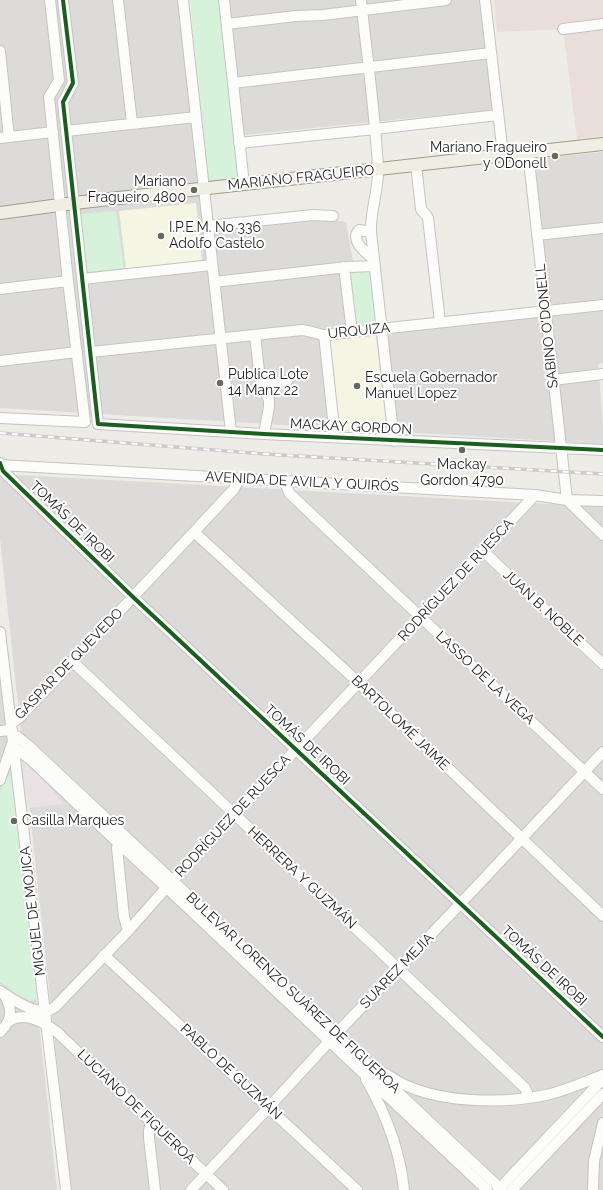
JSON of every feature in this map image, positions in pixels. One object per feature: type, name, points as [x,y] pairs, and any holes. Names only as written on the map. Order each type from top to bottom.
[{"type":"main road","name":"MARIANO FRAGUEIRO","points":[[0,213],[74,203],[603,144]]},
{"type":"street","points":[[0,418],[85,422],[68,281],[49,97],[59,80],[50,0]]},
{"type":"street","points":[[63,0],[73,83],[62,102],[91,352]]},
{"type":"street","points":[[118,0],[132,124]]},
{"type":"street","points":[[182,0],[231,432]]},
{"type":"street","points":[[224,0],[244,184]]},
{"type":"street","points":[[227,24],[283,17],[323,15],[361,5],[446,0]]},
{"type":"street","points":[[485,0],[503,155]]},
{"type":"street","points":[[361,5],[369,67],[378,169],[378,179],[370,221],[394,441]]},
{"type":"street","points":[[563,29],[603,24]]},
{"type":"street","points":[[0,51],[5,138],[53,132]]},
{"type":"street","points":[[233,82],[491,53]]},
{"type":"street","points":[[239,143],[498,115]]},
{"type":"street","points":[[66,131],[196,117]]},
{"type":"street","name":"SABINO O'DONELL","points":[[528,152],[567,500]]},
{"type":"street","points":[[416,165],[421,209],[427,214],[428,218],[440,322]]},
{"type":"street","points":[[208,226],[313,215],[333,216]]},
{"type":"street","points":[[537,235],[603,228]]},
{"type":"street","points":[[371,232],[359,230],[356,233],[356,238],[357,243],[374,263]]},
{"type":"street","points":[[214,282],[374,263]]},
{"type":"street","points":[[82,279],[212,265]]},
{"type":"street","points":[[344,267],[352,332]]},
{"type":"street","points":[[0,289],[68,281]]},
{"type":"street","name":"URQUIZA","points":[[91,352],[302,330],[324,335],[603,304]]},
{"type":"street","points":[[255,335],[259,370],[262,383],[269,400],[264,434]]},
{"type":"street","points":[[324,335],[335,437]]},
{"type":"street","points":[[0,361],[77,352]]},
{"type":"street","name":"MACKAY GORDON","points":[[91,352],[98,424],[394,441],[603,450]]},
{"type":"street","points":[[553,380],[603,374]]},
{"type":"street","points":[[262,383],[287,381]]},
{"type":"street","name":"AVENIDA DE AVILA Y QUIRÓS","points":[[0,464],[285,482],[535,495],[567,500],[603,501]]},
{"type":"street","name":"TOMÁS DE IROBI","points":[[0,464],[3,471],[134,597],[603,1037]]},
{"type":"street","name":"GASPAR DE QUEVEDO","points":[[12,735],[20,717],[234,489],[239,479]]},
{"type":"street","name":"LASSO DE LA VEGA","points":[[285,482],[289,493],[603,789]]},
{"type":"street","name":"RODRÍGUEZ DE RUESCA","points":[[45,1011],[51,1010],[128,931],[234,815],[535,495]]},
{"type":"street","points":[[567,500],[603,535]]},
{"type":"street","name":"BARTOLOMÉ JAIME","points":[[194,532],[359,683],[603,916]]},
{"type":"street","name":"JUAN B. NOBLE","points":[[483,551],[603,664]]},
{"type":"street","name":"MIGUEL DE MOJICA","points":[[0,632],[2,665],[12,735],[66,1190]]},
{"type":"street","name":"HERRERA Y GUZMÁN","points":[[72,661],[525,1088],[529,1097]]},
{"type":"street","points":[[0,731],[12,735],[0,780]]},
{"type":"street","name":"BULEVAR LORENZO SUÁREZ DE FIGUEROA","points":[[12,735],[31,760],[122,840],[365,1068],[500,1189]]},
{"type":"street","name":"SUAREZ MEJIA","points":[[191,1190],[603,752]]},
{"type":"street","points":[[122,840],[117,848],[124,917],[128,931]]},
{"type":"street","name":"PABLO DE GUZMÁN","points":[[104,955],[357,1190]]},
{"type":"street","points":[[1,992],[30,1008],[45,1011]]},
{"type":"street","points":[[0,1032],[8,1022],[11,1014],[7,998],[1,992]]},
{"type":"street","name":"LUCIANO DE FIGUEROA","points":[[8,1022],[16,1017],[27,1017],[47,1026],[62,1037],[223,1190]]},
{"type":"street","points":[[365,1068],[418,1090],[439,1095],[491,1101],[546,1095],[564,1090],[603,1075]]},
{"type":"street","points":[[365,1068],[390,1127],[400,1161],[404,1190]]},
{"type":"street","name":"BULEVAR LORENZO SUÁREZ DE FIGUEROA","points":[[365,1068],[487,1190]]},
{"type":"street","points":[[500,1189],[603,1080]]},
{"type":"street","points":[[512,1190],[603,1094]]},
{"type":"street","points":[[151,1122],[149,1138],[155,1190]]},
{"type":"street","points":[[593,1190],[599,1163],[603,1123]]},
{"type":"shaded area","points":[[0,0],[178,0],[204,230],[314,218],[346,222],[353,262],[341,264],[349,330],[551,317],[533,159],[603,152],[603,363],[598,364],[603,444],[0,408]]},
{"type":"shaded area","points":[[229,0],[481,0],[493,110],[244,135]]},
{"type":"shaded area","points":[[494,0],[603,0],[603,136],[577,139],[563,29],[497,32]]},
{"type":"shaded area","name":"I.P.E.M. No 336 Adolfo Castelo","points":[[196,203],[202,261],[126,269],[119,211]]},
{"type":"shaded area","name":"Escuela Gobernador Manuel Lopez","points":[[373,333],[376,336],[387,432],[338,429],[328,342],[331,338]]},
{"type":"shaded area","points":[[0,474],[603,507],[603,1190],[71,1190],[0,539]]},
{"type":"shaded area","points":[[0,665],[57,1190],[0,1190]]},
{"type":"shaded area","points":[[20,755],[65,804],[26,808]]},
{"type":"green space","points":[[190,0],[221,0],[240,179],[209,182]]},
{"type":"green space","points":[[116,211],[124,268],[87,272],[80,214]]},
{"type":"green space","points":[[348,269],[371,270],[378,323],[375,327],[355,329]]},
{"type":"green space","points":[[6,774],[13,776],[36,997],[32,1001],[16,994],[0,982],[0,794]]},
{"type":"railway","points":[[0,433],[264,454],[603,474]]},
{"type":"cycle path","points":[[63,0],[73,83],[63,102],[98,424],[264,434],[603,450]]},
{"type":"cycle path","points":[[0,463],[3,471],[133,597],[603,1037]]},
{"type":"place","name":"Mariano Fragueiro y ODonell","points":[[555,156]]},
{"type":"place","name":"Mariano Fragueiro 4800","points":[[194,190]]},
{"type":"place","name":"I.P.E.M. No 336 Adolfo Castelo","points":[[161,236]]},
{"type":"place","name":"Publica Lote 14 Manz 22","points":[[220,383]]},
{"type":"place","name":"Escuela Gobernador Manuel Lopez","points":[[357,386]]},
{"type":"place","name":"Mackay Gordon 4790","points":[[462,450]]},
{"type":"place","name":"Casilla Marques","points":[[14,821]]}]
